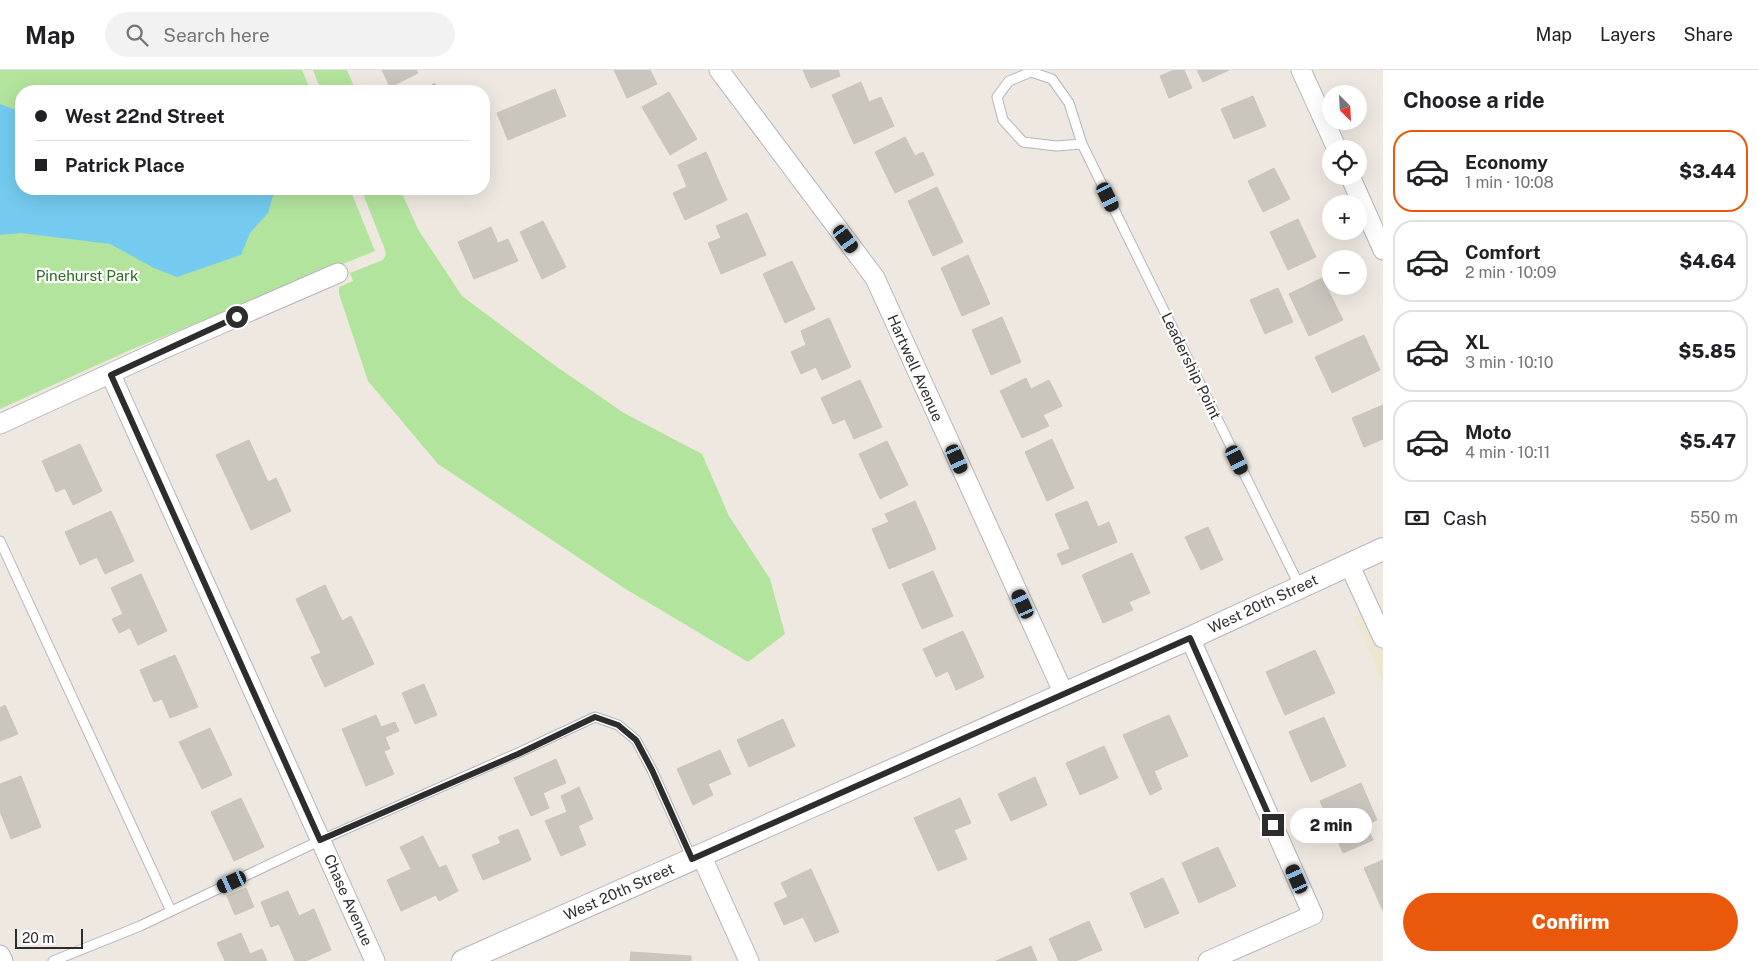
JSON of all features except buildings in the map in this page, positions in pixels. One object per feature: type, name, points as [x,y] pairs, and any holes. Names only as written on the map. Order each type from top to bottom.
[{"type":"street","name":"Hartwell Avenue","points":[[719,70],[875,278],[1064,694]]},
{"type":"street","points":[[1301,70],[1333,140]]},
{"type":"street","points":[[1354,185],[1383,250]]},
{"type":"street","points":[[0,424],[111,375],[170,346],[338,273]]},
{"type":"street","name":"Chase Avenue","points":[[111,375],[375,961]]},
{"type":"street","name":"West 20th Street","points":[[463,961],[1190,638],[1383,549]]},
{"type":"street","points":[[1349,564],[1383,638]]},
{"type":"street","points":[[1190,638],[1314,915],[1208,961]]},
{"type":"street","points":[[696,857],[748,961]]},
{"type":"street","points":[[0,955],[2,961]]},
{"type":"lane","name":"Leadership Point","points":[[1082,144],[1056,146],[1023,142],[1003,120],[997,97],[1009,81],[1031,72],[1052,79],[1069,103],[1082,144],[1300,587]]},
{"type":"lane","points":[[0,541],[171,911]]},
{"type":"lane","points":[[53,961],[140,926],[320,840],[518,754],[595,717],[618,725],[636,740],[696,857]]},
{"type":"shaded area","points":[[1383,604],[1383,683],[1354,617]]},
{"type":"green space","name":"Pinehurst Park","points":[[0,70],[302,70],[308,85],[15,85],[15,195],[352,195],[375,251],[128,351],[0,409]]},
{"type":"green space","points":[[313,70],[347,70],[353,85],[319,85]]},
{"type":"green space","points":[[363,195],[403,195],[419,231],[462,296],[557,367],[624,413],[702,454],[729,516],[770,579],[785,634],[748,662],[624,588],[438,464],[368,381],[339,294],[339,287],[353,281],[350,273],[383,260],[386,254]]},
{"type":"water","points":[[0,104],[15,110],[15,195],[273,195],[268,213],[250,233],[241,255],[177,277],[154,268],[110,244],[21,233],[0,235]]},
{"type":"route","points":[[237,317],[170,346],[111,375],[320,840],[518,754],[595,717],[618,725],[636,740],[652,770],[692,859],[1190,638],[1273,825]]}]
